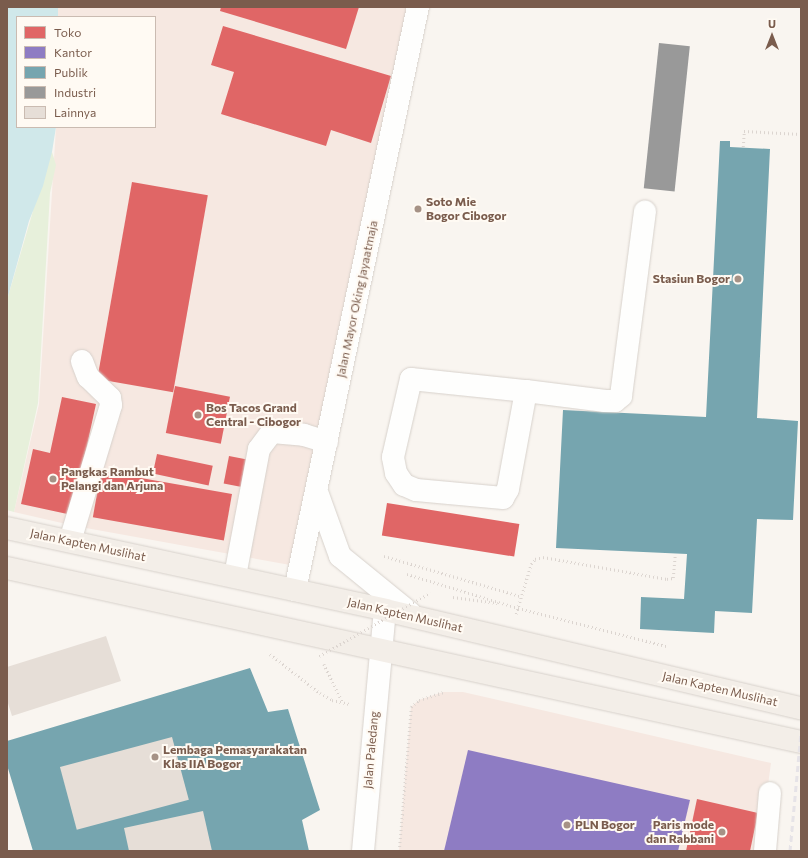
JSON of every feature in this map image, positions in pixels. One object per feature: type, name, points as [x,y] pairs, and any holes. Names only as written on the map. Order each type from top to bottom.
[{"type":"main road","name":"Jalan Kapten Muslihat","points":[[7,528],[236,576],[801,708]]},
{"type":"main road","points":[[7,568],[517,678],[801,742]]},
{"type":"street","name":"Jalan Mayor Oking Jayaatmaja","points":[[295,590],[317,492],[418,7]]},
{"type":"street","points":[[526,391],[508,489],[503,498],[416,490],[404,485],[396,473],[393,457],[411,379],[526,391],[605,401],[615,401],[621,396],[645,212]]},
{"type":"street","points":[[70,542],[110,405],[105,393],[94,385],[88,377],[82,361]]},
{"type":"street","points":[[236,576],[259,449],[272,432],[304,435],[327,442]]},
{"type":"street","points":[[317,492],[340,556],[414,617]]},
{"type":"street","name":"Jalan Paledang","points":[[363,851],[380,649],[385,610]]},
{"type":"street","points":[[765,851],[770,794]]},
{"type":"path","points":[[743,147],[744,131],[801,134]]},
{"type":"path","points":[[509,639],[531,564],[535,559],[543,557],[666,579],[673,578],[675,554]]},
{"type":"path","points":[[401,572],[502,604],[667,647]]},
{"type":"path","points":[[423,589],[430,593],[437,594]]},
{"type":"path","points":[[319,656],[430,593]]},
{"type":"path","points":[[444,595],[502,604]]},
{"type":"path","points":[[266,651],[320,693],[343,703],[356,705]]},
{"type":"path","points":[[339,695],[343,703]]},
{"type":"path","points":[[398,851],[411,707]]},
{"type":"shaded area","points":[[58,7],[418,7],[301,567],[75,526],[14,512],[39,404],[56,128],[156,128],[156,16],[58,16]]},
{"type":"shaded area","points":[[443,692],[463,692],[771,763],[759,851],[399,851],[411,707],[419,700]]},
{"type":"green space","points":[[52,152],[56,165],[50,193],[38,403],[14,512],[7,510],[7,300],[33,211],[34,189],[46,159]]},
{"type":"water","points":[[7,7],[58,7],[58,16],[16,16],[16,128],[56,128],[52,152],[43,186],[29,221],[7,300]]},
{"type":"building: Toko","points":[[221,7],[359,7],[346,49],[220,11]]},
{"type":"building: Toko","points":[[223,26],[391,76],[371,143],[331,130],[326,146],[221,114],[234,72],[211,65]]},
{"type":"building: Toko","points":[[132,182],[208,195],[173,392],[97,379]]},
{"type":"building: Toko","name":"Bos Tacos Grand Central - Cibogor","points":[[175,386],[230,397],[221,444],[166,433]]},
{"type":"building: Toko","name":"Pangkas Rambut Pelangi dan Arjuna","points":[[62,397],[96,404],[72,515],[21,504],[33,449],[50,453]]},
{"type":"building: Toko","points":[[157,454],[213,466],[209,485],[153,474]]},
{"type":"building: Toko","points":[[229,456],[250,460],[244,487],[224,483]]},
{"type":"building: Toko","points":[[101,471],[232,494],[224,540],[93,517]]},
{"type":"building: Toko","points":[[387,503],[519,524],[514,557],[382,536]]},
{"type":"building: Toko","name":"Paris mode dan Rabbani","points":[[697,799],[758,813],[750,851],[686,851]]},
{"type":"building: Kantor","name":"PLN Bogor","points":[[468,750],[690,800],[678,851],[444,851]]},
{"type":"building: Publik","name":"Stasiun Bogor","points":[[720,141],[730,141],[730,147],[770,149],[757,418],[798,421],[793,520],[757,519],[752,613],[715,611],[714,633],[640,629],[641,597],[684,599],[687,554],[556,548],[563,410],[706,417]]},
{"type":"building: Publik","name":"Lembaga Pemasyarakatan Klas IIA Bogor","points":[[250,668],[268,712],[288,709],[320,810],[302,820],[309,851],[33,851],[7,765],[7,741]]},
{"type":"building: Industri","points":[[659,43],[690,46],[675,191],[644,188]]},
{"type":"building: Lainnya","points":[[106,636],[121,681],[12,716],[7,700],[7,667]]},
{"type":"building: Lainnya","points":[[172,737],[189,800],[77,830],[60,767]]},
{"type":"building: Lainnya","points":[[203,811],[212,851],[129,851],[124,828]]},
{"type":"railway","points":[[790,851],[801,733]]},
{"type":"place","name":"Soto Mie Bogor Cibogor","points":[[418,209]]},
{"type":"place","name":"Stasiun Bogor","points":[[738,279]]},
{"type":"place","name":"Bos Tacos Grand Central - Cibogor","points":[[198,415]]},
{"type":"place","name":"Pangkas Rambut Pelangi dan Arjuna","points":[[53,479]]},
{"type":"place","name":"Lembaga Pemasyarakatan Klas IIA Bogor","points":[[155,757]]},
{"type":"place","name":"PLN Bogor","points":[[567,825]]},
{"type":"place","name":"Paris mode dan Rabbani","points":[[722,832]]}]
